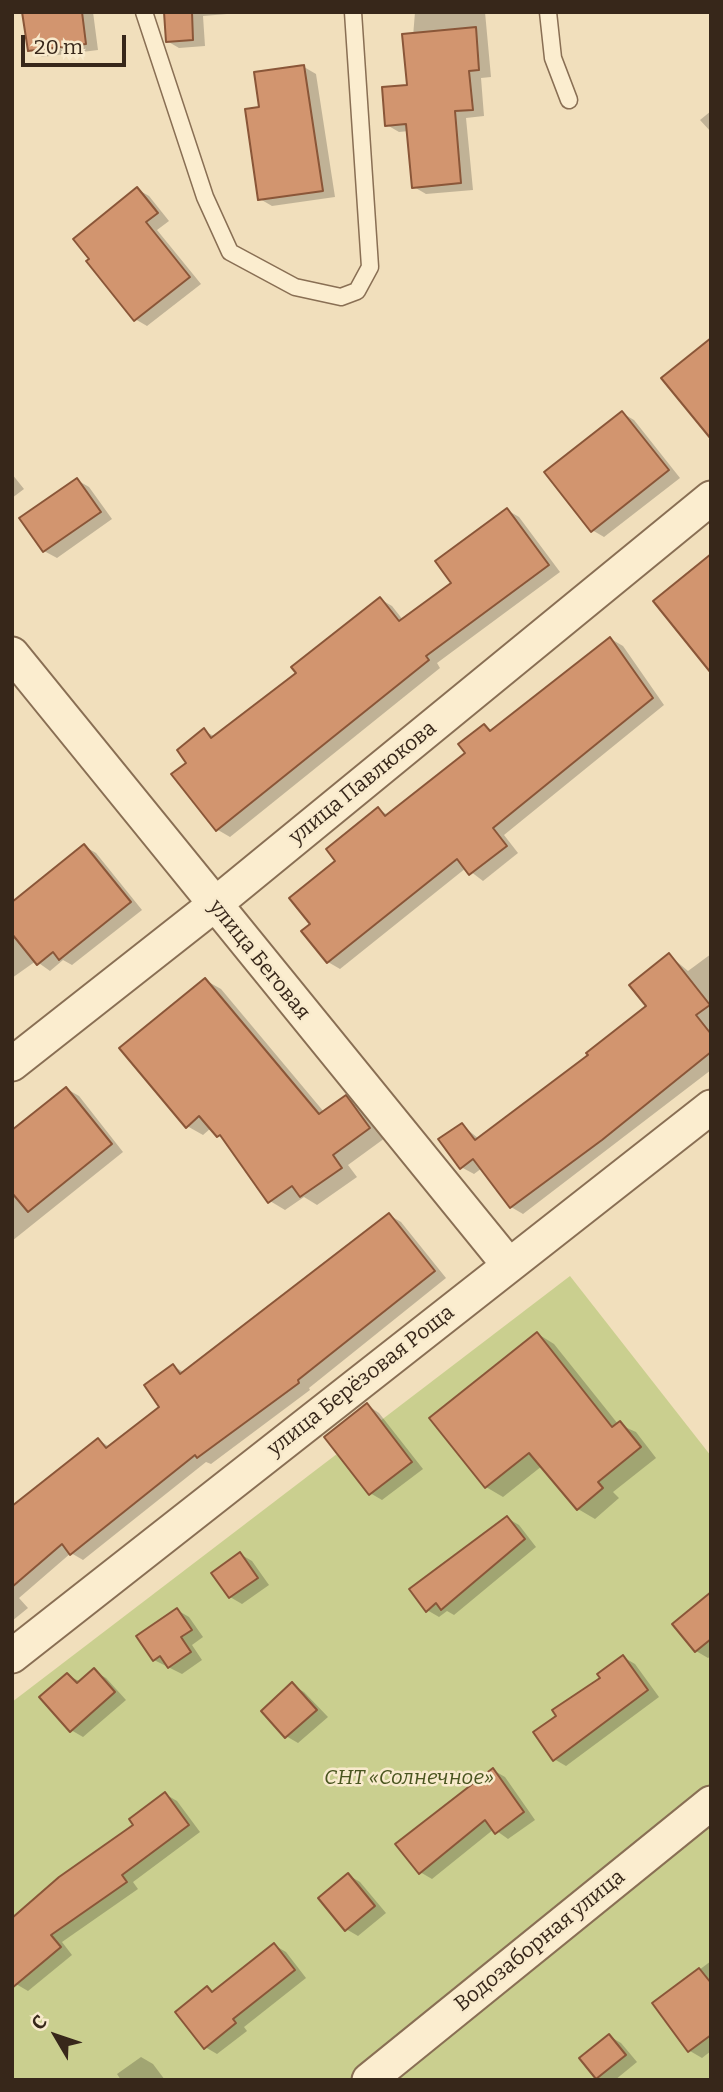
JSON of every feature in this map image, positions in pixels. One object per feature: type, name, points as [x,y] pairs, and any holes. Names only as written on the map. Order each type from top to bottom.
[{"type":"street","name":"улица Павлюкова","points":[[12,1064],[214,905],[711,498]]},
{"type":"street","name":"улица Беговая","points":[[12,654],[508,1264]]},
{"type":"street","name":"улица Берёзовая Роща","points":[[12,1656],[711,1107]]},
{"type":"street","name":"Водозаборная улица","points":[[369,2080],[711,1803]]},
{"type":"lane","points":[[144,12],[205,197],[230,253],[295,287],[341,297],[357,291],[370,267],[353,12]]},
{"type":"lane","points":[[548,12],[553,58],[569,100]]},
{"type":"green space","name":"СНТ «Солнечное»","points":[[570,1276],[711,1456],[711,2080],[12,2080],[12,1702]]},
{"type":"building","points":[[22,12],[82,12],[86,44],[28,51]]},
{"type":"building","points":[[164,12],[192,12],[193,40],[166,42]]},
{"type":"building","points":[[476,27],[479,70],[469,71],[473,110],[455,111],[461,183],[412,188],[406,124],[385,126],[382,87],[407,85],[402,34]]},
{"type":"building","points":[[304,65],[323,191],[258,200],[245,109],[259,107],[254,72]]},
{"type":"building","points":[[137,187],[158,213],[146,222],[190,277],[134,321],[86,261],[89,259],[73,239]]},
{"type":"building","points":[[711,338],[711,439],[661,378]]},
{"type":"building","points":[[622,411],[669,470],[591,532],[544,472]]},
{"type":"building","points":[[77,478],[101,512],[43,552],[19,518]]},
{"type":"building","points":[[507,508],[549,565],[426,656],[429,660],[216,831],[171,774],[186,763],[177,750],[204,728],[211,738],[296,673],[291,667],[380,597],[399,621],[451,583],[435,561]]},
{"type":"building","points":[[711,554],[711,673],[653,601]]},
{"type":"building","points":[[610,637],[653,698],[493,828],[507,846],[469,875],[457,859],[327,963],[301,931],[310,924],[289,898],[335,861],[326,849],[378,807],[385,816],[465,753],[458,744],[484,724],[490,731]]},
{"type":"building","points":[[84,844],[131,902],[59,960],[53,952],[37,965],[12,934],[12,902]]},
{"type":"building","points":[[669,953],[710,1005],[696,1015],[711,1034],[711,1052],[602,1140],[510,1208],[473,1159],[460,1169],[438,1139],[462,1123],[475,1140],[588,1055],[586,1053],[646,1006],[629,985]]},
{"type":"building","points":[[205,978],[319,1114],[346,1095],[370,1128],[333,1155],[342,1168],[300,1197],[292,1186],[268,1203],[220,1135],[217,1137],[199,1116],[186,1128],[119,1048]]},
{"type":"building","points":[[66,1087],[112,1144],[28,1212],[12,1193],[12,1130]]},
{"type":"building","points":[[389,1213],[435,1271],[298,1380],[299,1383],[197,1458],[195,1455],[70,1555],[62,1544],[12,1587],[12,1506],[98,1438],[106,1448],[159,1407],[144,1385],[173,1364],[180,1374]]},
{"type":"building","points":[[537,1332],[612,1427],[620,1421],[641,1447],[598,1482],[603,1488],[577,1510],[529,1453],[485,1488],[429,1418]]},
{"type":"building","points":[[367,1403],[412,1462],[369,1495],[324,1437]]},
{"type":"building","points":[[507,1516],[525,1539],[441,1610],[436,1603],[426,1612],[409,1589]]},
{"type":"building","points":[[240,1552],[258,1578],[229,1598],[211,1573]]},
{"type":"building","points":[[711,1592],[711,1639],[695,1652],[672,1624]]},
{"type":"building","points":[[177,1608],[192,1630],[181,1637],[191,1652],[168,1668],[160,1656],[153,1661],[136,1636]]},
{"type":"building","points":[[623,1655],[648,1690],[553,1761],[533,1732],[556,1716],[552,1710],[600,1678],[597,1674]]},
{"type":"building","points":[[94,1668],[115,1692],[70,1732],[39,1697],[67,1673],[77,1683]]},
{"type":"building","points":[[292,1682],[317,1710],[285,1738],[261,1711]]},
{"type":"building","points":[[493,1768],[524,1812],[495,1834],[485,1820],[419,1874],[395,1844]]},
{"type":"building","points":[[165,1792],[189,1825],[122,1875],[127,1882],[51,1935],[61,1947],[12,1988],[12,1918],[59,1877],[133,1825],[129,1819]]},
{"type":"building","points":[[348,1873],[375,1906],[345,1931],[318,1898]]},
{"type":"building","points":[[274,1943],[295,1970],[233,2019],[236,2023],[204,2049],[175,2012],[207,1986],[212,1992]]},
{"type":"building","points":[[699,1968],[711,1983],[711,2035],[688,2052],[652,2003]]},
{"type":"building","points":[[609,2034],[626,2055],[596,2079],[579,2058]]}]
